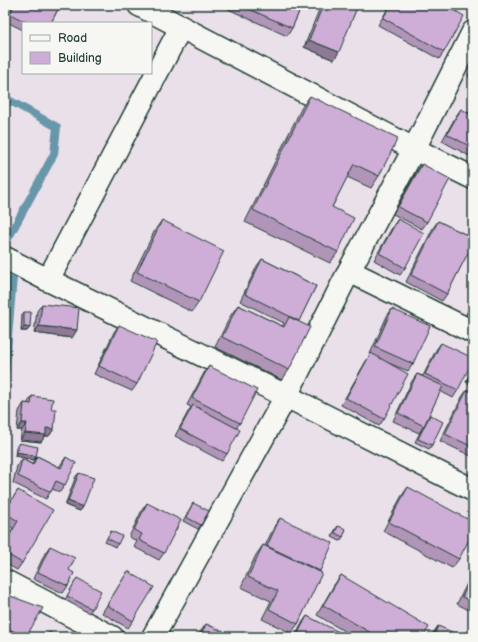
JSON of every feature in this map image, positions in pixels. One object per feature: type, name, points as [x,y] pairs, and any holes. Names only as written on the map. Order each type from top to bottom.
[{"type":"street","points":[[139,5],[182,26],[414,149],[473,178]]},
{"type":"street","points":[[48,280],[182,26]]},
{"type":"street","points":[[153,637],[286,396],[473,32]]},
{"type":"street","points":[[5,258],[473,490]]},
{"type":"street","points":[[349,271],[473,332]]},
{"type":"street","points":[[5,581],[112,637]]},
{"type":"building","points":[[14,5],[60,5],[52,22],[26,22],[10,14]]},
{"type":"building","points":[[240,5],[302,5],[292,28]]},
{"type":"building","points":[[323,5],[358,5],[339,52],[309,40]]},
{"type":"building","points":[[391,5],[446,5],[464,16],[444,52],[383,18]]},
{"type":"building","points":[[310,96],[398,138],[379,176],[354,164],[332,207],[354,218],[338,252],[253,210]]},
{"type":"building","points":[[461,109],[473,116],[473,148],[447,134]]},
{"type":"building","points":[[422,164],[450,179],[427,222],[398,207]]},
{"type":"building","points":[[398,219],[424,233],[405,268],[379,253]]},
{"type":"building","points":[[162,220],[224,251],[199,302],[137,272]]},
{"type":"building","points":[[438,221],[473,238],[473,243],[447,294],[411,275]]},
{"type":"building","points":[[262,259],[316,286],[299,321],[245,294]]},
{"type":"building","points":[[42,304],[79,308],[77,330],[39,326]]},
{"type":"building","points":[[238,305],[284,327],[289,317],[310,327],[289,370],[222,337]]},
{"type":"building","points":[[392,309],[430,326],[413,364],[375,347]]},
{"type":"building","points":[[24,312],[31,312],[30,327],[24,327]]},
{"type":"building","points":[[119,325],[157,342],[137,384],[99,366]]},
{"type":"building","points":[[441,343],[473,358],[458,390],[425,374]]},
{"type":"building","points":[[371,353],[408,374],[384,419],[346,398]]},
{"type":"building","points":[[209,366],[257,390],[240,423],[192,398]]},
{"type":"building","points":[[473,367],[473,381],[468,379]]},
{"type":"building","points":[[417,374],[443,386],[424,426],[398,413]]},
{"type":"building","points":[[467,390],[473,393],[473,447],[445,434]]},
{"type":"building","points":[[32,396],[53,399],[51,409],[56,409],[54,429],[46,428],[46,435],[25,433],[27,423],[22,423],[24,403],[31,404]]},
{"type":"building","points":[[193,405],[240,430],[227,454],[180,429]]},
{"type":"building","points":[[430,415],[443,422],[432,445],[418,439]]},
{"type":"building","points":[[19,443],[38,447],[36,456],[17,452]]},
{"type":"building","points":[[37,456],[61,468],[66,457],[76,463],[65,485],[56,481],[51,492],[18,476],[22,459],[33,465]]},
{"type":"building","points":[[79,473],[94,478],[83,507],[68,501]]},
{"type":"building","points":[[408,487],[473,522],[473,532],[459,559],[389,522]]},
{"type":"building","points":[[18,490],[53,510],[22,563],[5,553],[5,543],[18,521],[5,513],[5,511]]},
{"type":"building","points":[[147,503],[181,520],[164,553],[139,540],[142,534],[134,530]]},
{"type":"building","points":[[193,503],[209,511],[201,525],[186,517]]},
{"type":"building","points":[[280,518],[333,543],[320,571],[267,546]]},
{"type":"building","points":[[338,526],[346,529],[343,537],[335,533]]},
{"type":"building","points":[[111,531],[122,536],[118,544],[107,538]]},
{"type":"building","points":[[263,545],[322,573],[298,624],[269,609],[278,591],[248,577]]},
{"type":"building","points":[[50,546],[75,558],[69,570],[74,573],[68,586],[38,572]]},
{"type":"building","points":[[128,571],[154,587],[133,621],[107,605]]},
{"type":"building","points":[[341,575],[429,627],[423,637],[378,637],[323,605]]},
{"type":"building","points":[[473,575],[473,602],[462,597]]},
{"type":"building","points":[[77,578],[101,591],[92,609],[67,596]]},
{"type":"building","points":[[5,594],[43,608],[26,637],[19,637],[19,634],[7,628],[5,632]]},
{"type":"building","points":[[307,616],[347,636],[296,637]]},
{"type":"building","points":[[206,624],[236,637],[200,637]]},
{"type":"building","points":[[438,626],[457,634],[457,637],[433,637]]},
{"type":"building","points":[[246,631],[261,637],[243,637]]},
{"type":"building","points":[[49,632],[58,637],[47,637]]},
{"type":"building","points":[[65,632],[73,637],[63,637]]},
{"type":"waterway","points":[[5,98],[57,127],[54,154],[9,237]]},
{"type":"waterway","points":[[5,374],[13,277]]}]
